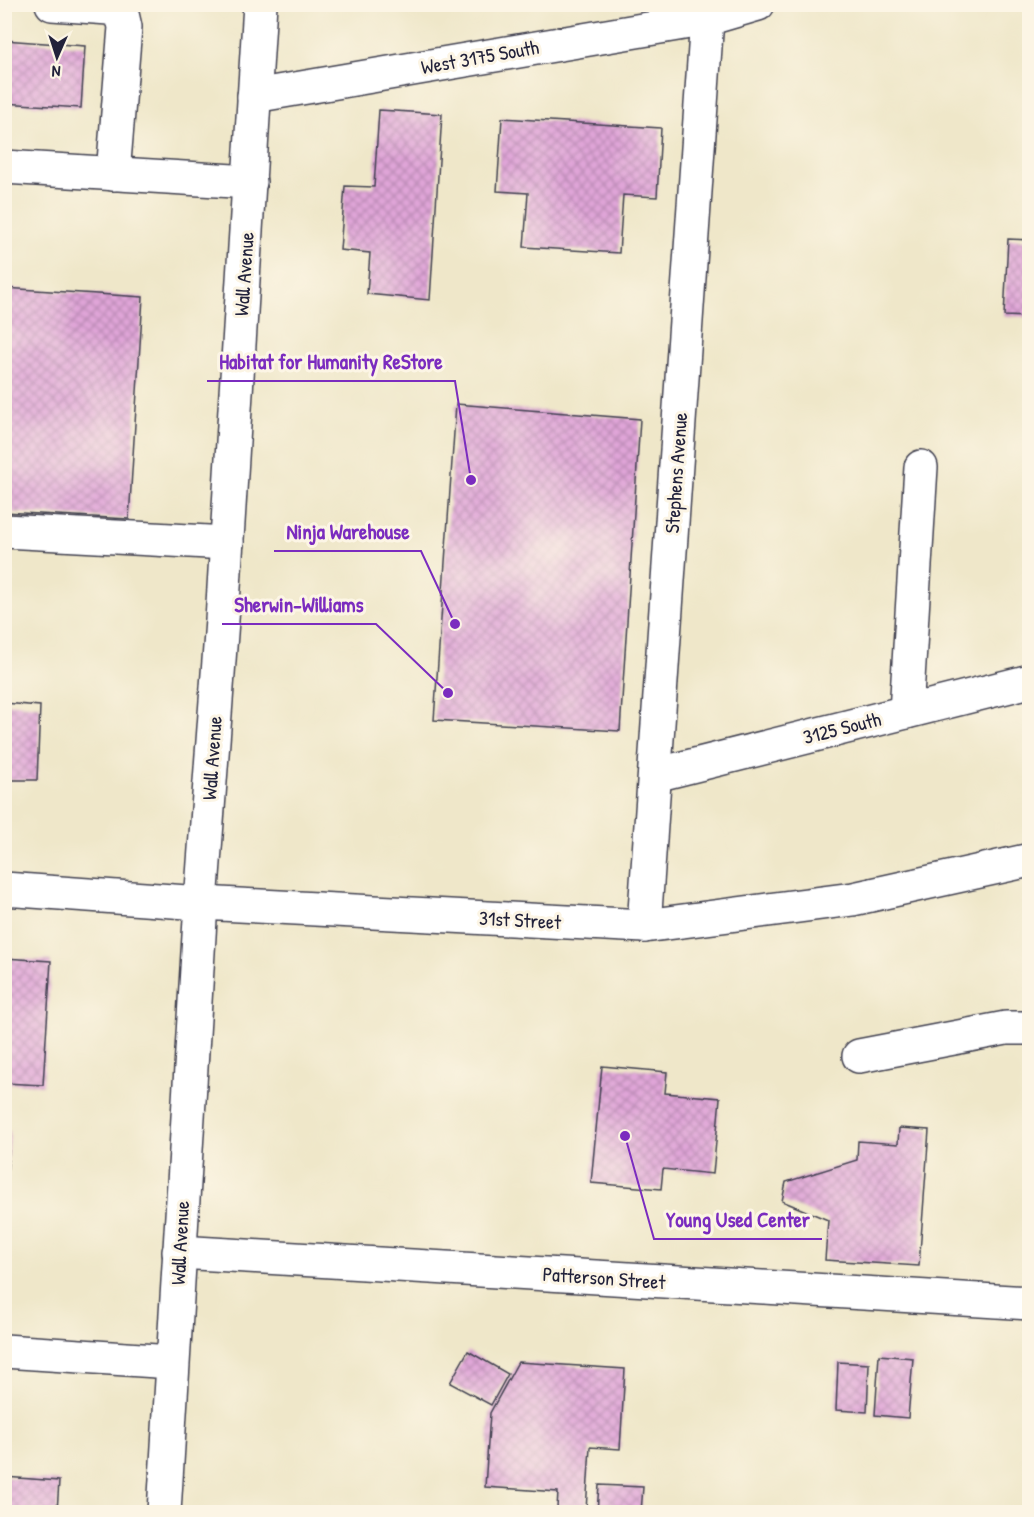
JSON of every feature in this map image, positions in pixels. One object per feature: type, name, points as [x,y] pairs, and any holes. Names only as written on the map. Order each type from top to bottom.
[{"type":"street","points":[[52,4],[109,8],[122,14],[125,27],[113,174]]},
{"type":"street","name":"Wall Avenue","points":[[164,1512],[260,4]]},
{"type":"street","name":"West 3175 South","points":[[254,96],[758,4]]},
{"type":"street","name":"Stephens Avenue","points":[[644,926],[707,12]]},
{"type":"street","points":[[4,167],[250,182]]},
{"type":"street","points":[[906,712],[921,467]]},
{"type":"street","points":[[4,531],[227,543]]},
{"type":"street","name":"3125 South","points":[[655,775],[1029,681]]},
{"type":"street","name":"31st Street","points":[[4,889],[201,903],[644,926],[853,899],[1029,860]]},
{"type":"street","points":[[859,1056],[1006,1028],[1029,1028]]},
{"type":"street","name":"Patterson Street","points":[[179,1252],[1029,1303]]},
{"type":"street","points":[[4,1351],[172,1362]]},
{"type":"building","points":[[4,40],[85,46],[81,108],[4,103]]},
{"type":"building","points":[[379,110],[442,114],[430,300],[367,294],[370,253],[340,250],[345,186],[374,187]]},
{"type":"building","points":[[502,118],[661,128],[657,197],[623,195],[619,253],[524,247],[528,193],[497,191]]},
{"type":"building","points":[[1008,239],[1030,240],[1030,317],[1004,316]]},
{"type":"building","points":[[4,288],[143,297],[129,519],[4,512]]},
{"type":"building","points":[[456,404],[640,419],[620,731],[434,720]]},
{"type":"building","points":[[4,703],[40,706],[37,780],[4,780]]},
{"type":"building","points":[[4,958],[51,961],[43,1085],[4,1083]]},
{"type":"building","points":[[602,1066],[667,1072],[665,1093],[720,1098],[713,1174],[663,1169],[661,1189],[591,1183]]},
{"type":"building","points":[[899,1128],[929,1130],[919,1266],[825,1260],[828,1220],[782,1201],[786,1182],[857,1160],[858,1141],[898,1144]]},
{"type":"building","points":[[4,1131],[10,1131],[6,1189],[4,1188]]},
{"type":"building","points":[[468,1351],[508,1374],[491,1405],[450,1383]]},
{"type":"building","points":[[879,1355],[913,1358],[908,1418],[875,1415]]},
{"type":"building","points":[[518,1362],[625,1369],[620,1449],[590,1447],[586,1510],[557,1508],[558,1492],[485,1487],[490,1413]]},
{"type":"building","points":[[838,1362],[869,1364],[867,1412],[836,1410]]},
{"type":"building","points":[[4,1477],[59,1481],[57,1512],[4,1512]]},
{"type":"building","points":[[599,1485],[643,1487],[641,1512],[597,1512]]},
{"type":"place","name":"Habitat for Humanity ReStore","points":[[471,480]]},
{"type":"place","name":"Ninja Warehouse","points":[[455,624]]},
{"type":"place","name":"Sherwin-Williams","points":[[448,693]]},
{"type":"place","name":"Young Used Center","points":[[625,1136]]}]
